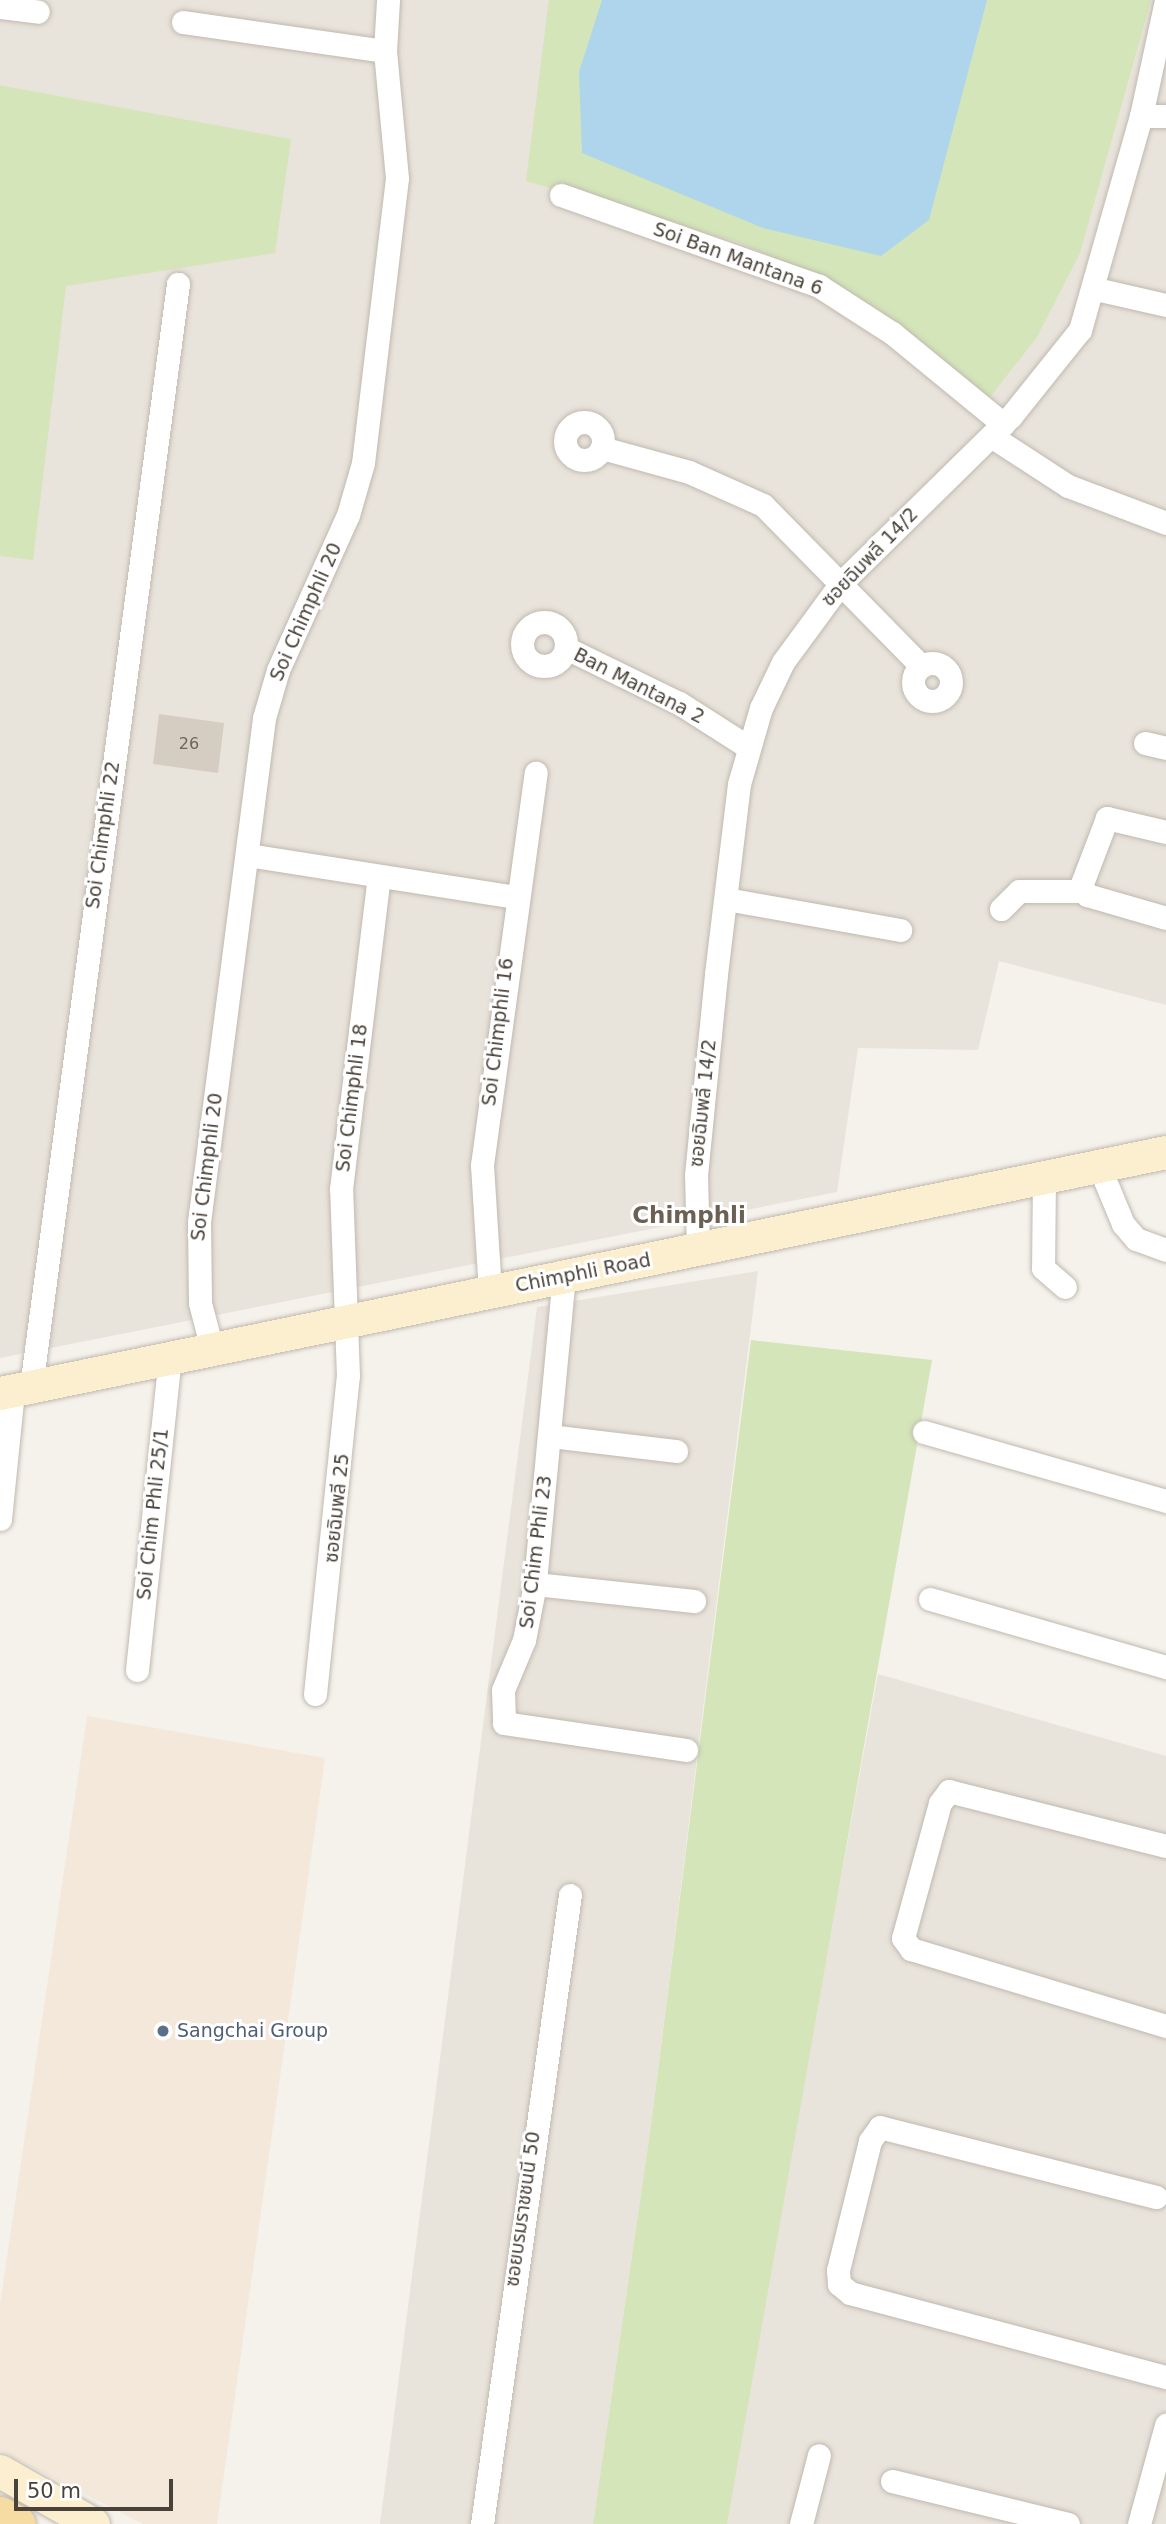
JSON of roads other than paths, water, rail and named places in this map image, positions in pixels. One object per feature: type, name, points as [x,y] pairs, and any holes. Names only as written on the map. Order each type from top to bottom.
[{"type":"main road","points":[[0,2515],[17,2524]]},
{"type":"street","name":"Soi Chimphli 20","points":[[212,1349],[200,1303],[199,1222],[264,718],[278,670],[343,526],[363,463],[397,178],[385,51],[388,0]]},
{"type":"street","name":"ซอยฉิมพลี 14/2","points":[[698,1250],[696,1175],[726,899],[748,747],[783,662],[841,583],[997,430],[1080,330],[1096,289],[1141,116],[1166,0]]},
{"type":"street","points":[[183,22],[385,51]]},
{"type":"street","points":[[1141,116],[1166,117]]},
{"type":"street","name":"Soi Ban Mantana 6","points":[[561,195],[820,286],[892,332],[997,430],[1068,486],[1166,523]]},
{"type":"street","name":"Soi Chimphli 22","points":[[0,1519],[15,1390],[178,284]]},
{"type":"street","points":[[1096,289],[1166,305]]},
{"type":"street","points":[[602,448],[689,472],[763,505],[921,666]]},
{"type":"street","name":"Ban Mantana 2","points":[[566,648],[678,703],[748,747]]},
{"type":"street","name":"Soi Chimphli 16","points":[[490,1292],[479,1194],[515,897],[536,773]]},
{"type":"street","points":[[1082,891],[1107,818],[1166,832]]},
{"type":"street","points":[[247,855],[515,897]]},
{"type":"street","name":"Soi Chimphli 18","points":[[348,1321],[341,1189],[379,876]]},
{"type":"street","points":[[1001,909],[1019,891],[1082,891],[1166,918]]},
{"type":"street","points":[[726,899],[900,930]]},
{"type":"street","name":"Chimphli Road","points":[[15,1390],[1166,1152]]},
{"type":"street","points":[[1099,1167],[1123,1224],[1136,1239],[1166,1250]]},
{"type":"street","points":[[1044,1177],[1044,1268],[1065,1287]]},
{"type":"street","name":"Soi Chim Phli 23","points":[[564,1275],[536,1584],[524,1640],[503,1690],[504,1723],[686,1750]]},
{"type":"street","name":"ซอยฉิมพลี 25","points":[[315,1694],[337,1528],[348,1321]]},
{"type":"street","name":"Soi Chim Phli 25/1","points":[[137,1670],[170,1358]]},
{"type":"street","points":[[924,1432],[1166,1502]]},
{"type":"street","points":[[551,1436],[676,1451]]},
{"type":"street","points":[[536,1584],[694,1601]]},
{"type":"street","points":[[930,1599],[1166,1667]]},
{"type":"street","points":[[1166,1846],[949,1791],[940,1802],[903,1937],[911,1949],[1166,2026]]},
{"type":"street","name":"ซอยบรมราชชนนี 50","points":[[482,2524],[570,1895]]},
{"type":"street","points":[[1156,2197],[880,2127],[870,2141],[838,2270],[839,2284],[850,2293],[1166,2377]]},
{"type":"street","points":[[1139,2524],[1166,2425]]},
{"type":"street","points":[[801,2524],[819,2455]]},
{"type":"street","points":[[0,2471],[93,2524]]},
{"type":"street","points":[[892,2482],[1068,2524]]},
{"type":"water","points":[[602,0],[987,0],[929,220],[881,256],[763,228],[582,153],[579,72]]},
{"type":"place","name":"Sangchai Group","points":[[163,2031]]},
{"type":"district","name":"Chimphli","points":[[689,1215]]}]
